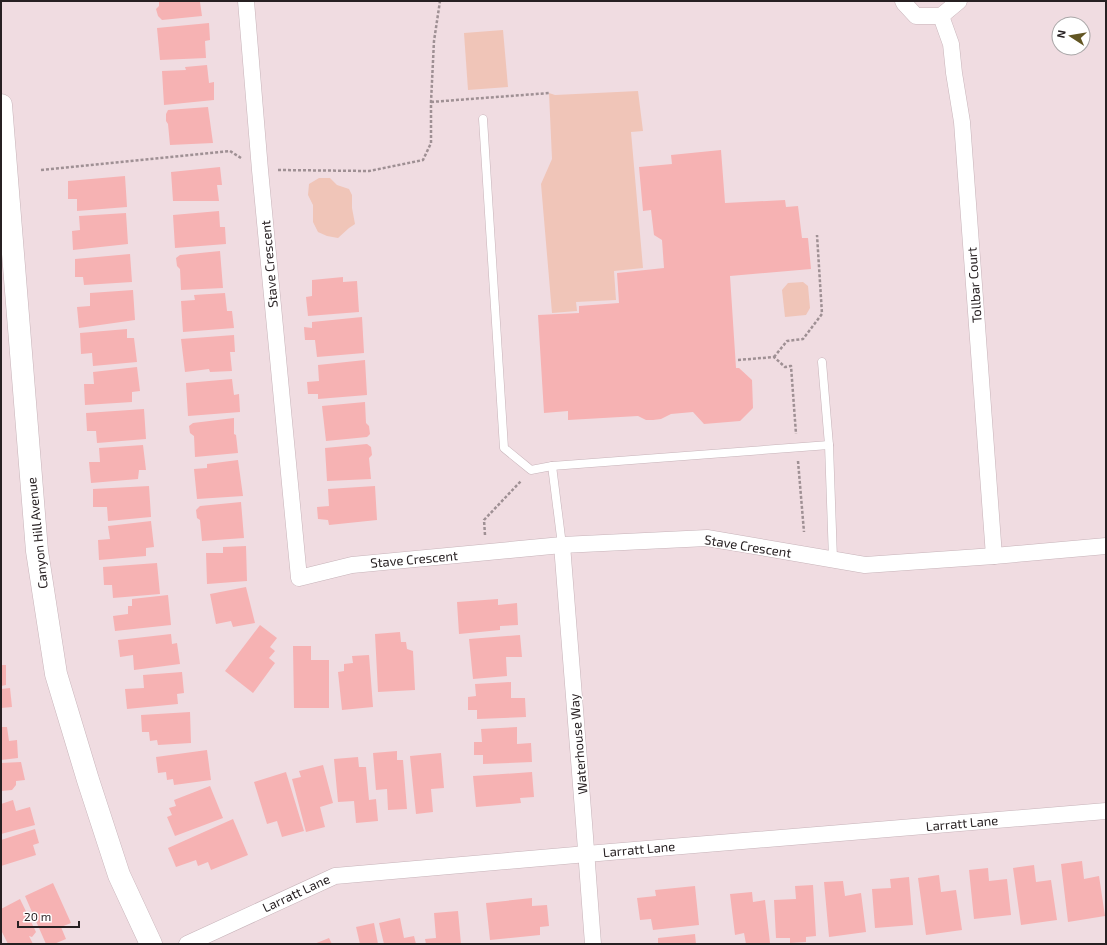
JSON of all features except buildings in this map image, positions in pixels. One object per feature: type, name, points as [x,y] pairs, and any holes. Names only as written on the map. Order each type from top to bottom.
[{"type":"street","name":"Stave Crescent","points":[[246,1],[260,170],[299,578],[352,565],[562,545],[707,538],[865,565],[1106,546]]},
{"type":"street","points":[[903,1],[904,4],[916,16],[942,16],[959,1]]},
{"type":"street","name":"Tollbar Court","points":[[942,16],[951,44],[962,122],[994,556]]},
{"type":"street","name":"Canyon Hill Avenue","points":[[1,105],[37,551],[56,674],[119,875],[151,944]]},
{"type":"street","name":"Waterhouse Way","points":[[562,545],[593,944]]},
{"type":"street","name":"Larratt Lane","points":[[187,944],[335,876],[1106,811]]},
{"type":"lane","points":[[483,119],[504,448],[531,470],[552,466],[829,445]]},
{"type":"lane","points":[[822,362],[829,445],[833,559]]},
{"type":"lane","points":[[552,466],[562,545]]},
{"type":"path","points":[[41,170],[230,151],[260,170],[369,170],[423,160],[431,143],[431,102],[434,41],[440,1]]},
{"type":"path","points":[[431,102],[549,93]]},
{"type":"path","points":[[738,360],[774,357],[787,341],[803,340],[822,314],[817,235]]},
{"type":"path","points":[[774,357],[785,367],[791,366],[804,532]]},
{"type":"path","points":[[487,552],[484,520],[531,470]]},
{"type":"shaded area","points":[[503,30],[508,87],[468,90],[464,33]]},
{"type":"shaded area","points":[[638,91],[643,131],[631,132],[643,268],[614,271],[616,300],[576,302],[577,311],[552,313],[541,184],[552,159],[549,93],[555,95]]},
{"type":"shaded area","points":[[319,178],[330,178],[337,185],[349,189],[352,195],[352,208],[355,224],[338,238],[327,236],[318,232],[313,222],[313,205],[308,195],[309,184]]},
{"type":"shaded area","points":[[803,282],[808,286],[810,308],[806,315],[785,317],[782,290],[788,283]]}]
